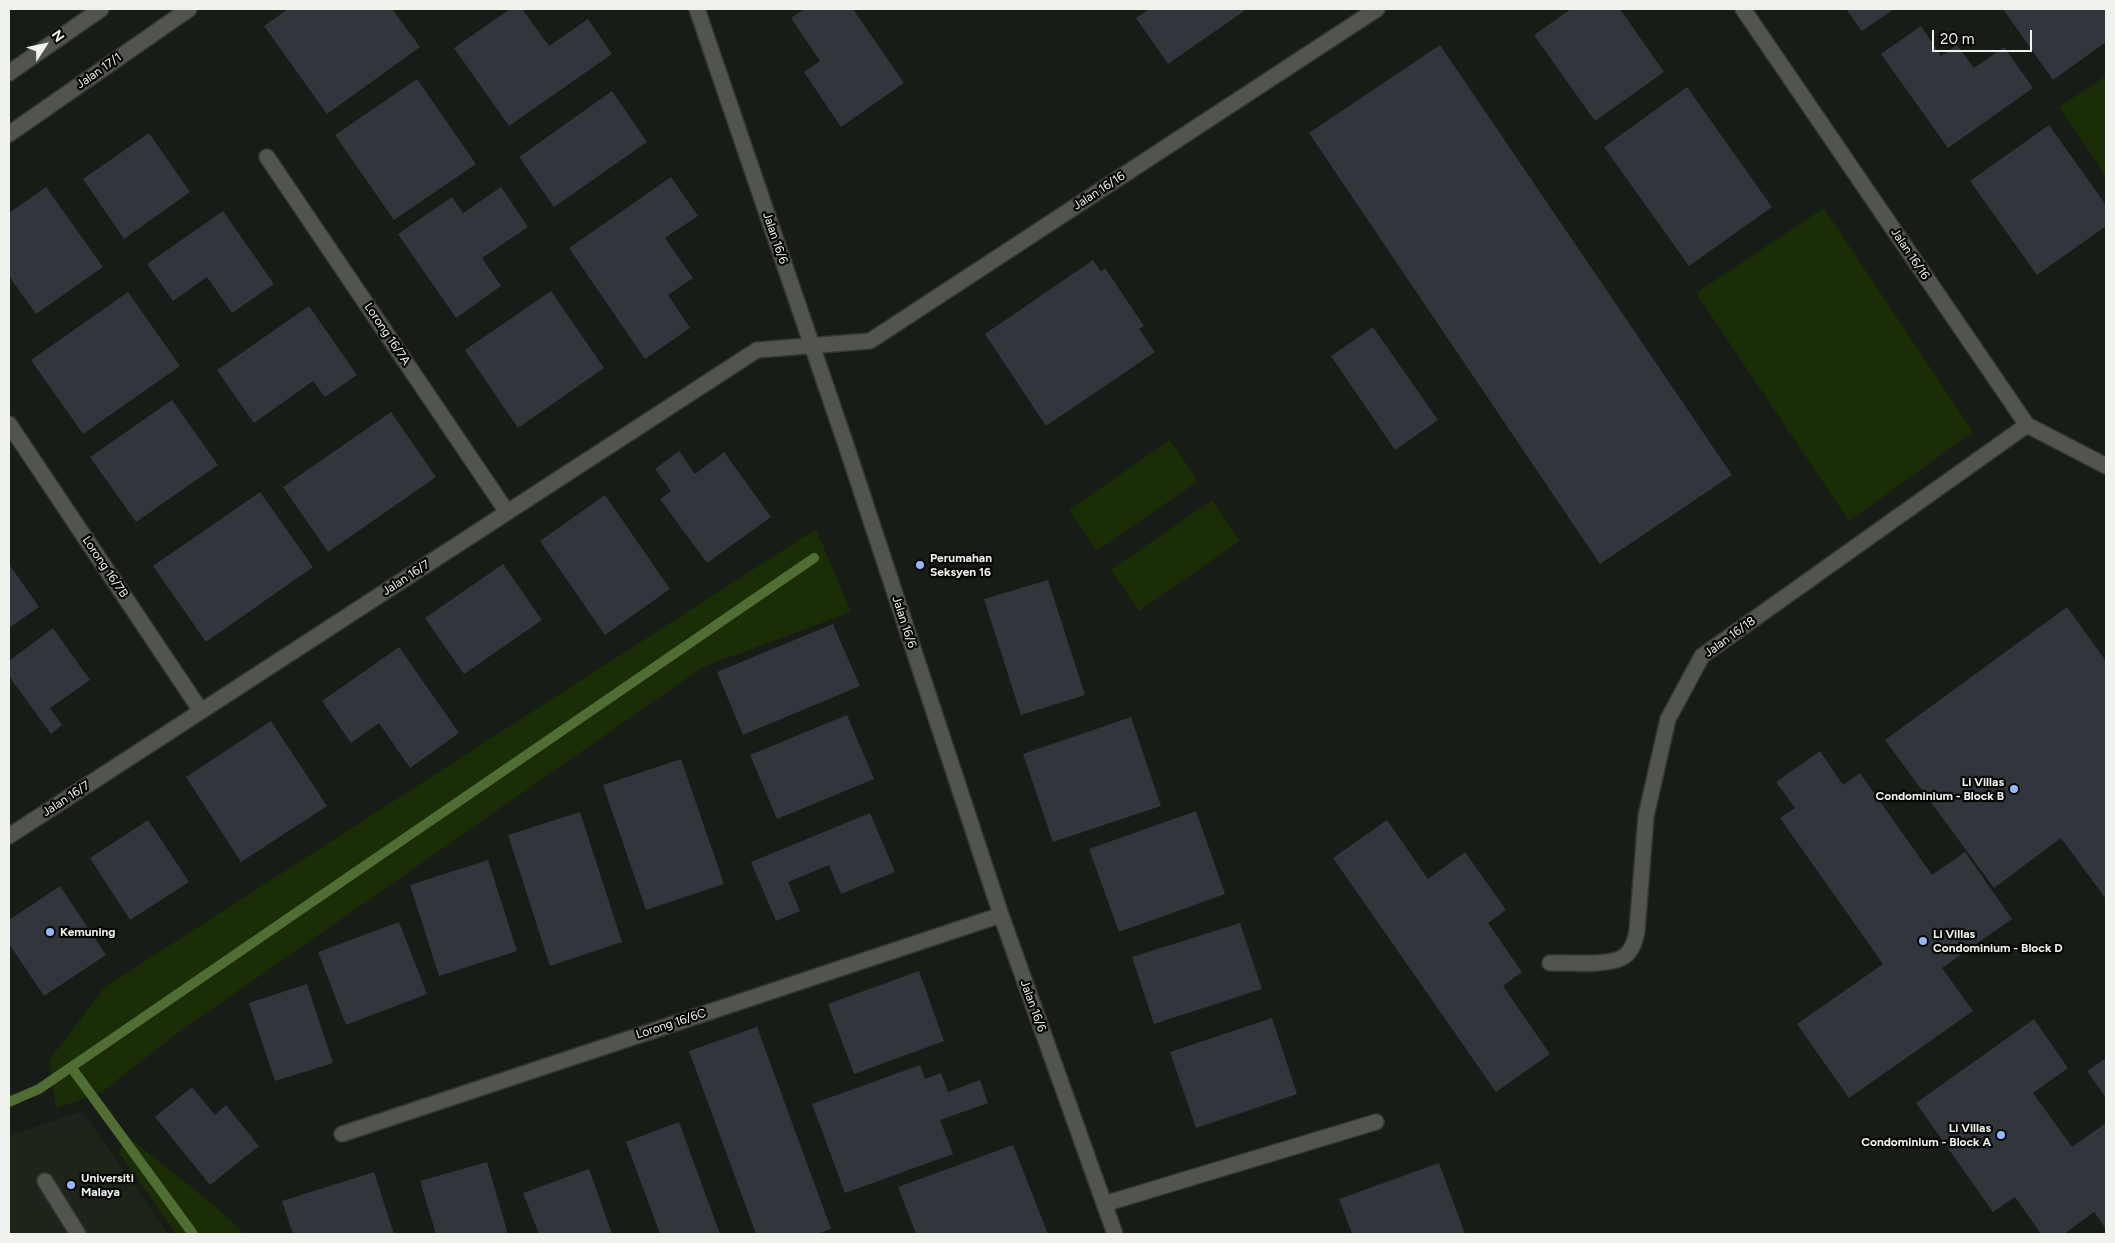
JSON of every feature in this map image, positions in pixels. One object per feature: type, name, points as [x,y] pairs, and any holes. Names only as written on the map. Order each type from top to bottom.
[{"type":"street","points":[[9,73],[101,9]]},
{"type":"street","name":"Jalan 17/1","points":[[9,134],[189,9]]},
{"type":"street","name":"Jalan 16/6","points":[[697,9],[812,346],[1001,915],[1115,1234]]},
{"type":"street","name":"Jalan 16/16","points":[[812,346],[870,341],[1377,9]]},
{"type":"street","name":"Jalan 16/16","points":[[1743,9],[2026,425],[2106,466]]},
{"type":"street","name":"Lorong 16/7A","points":[[267,156],[507,512]]},
{"type":"street","name":"Jalan 16/7","points":[[9,836],[757,350],[812,346]]},
{"type":"street","name":"Lorong 16/7B","points":[[9,424],[201,711]]},
{"type":"street","name":"Jalan 16/18","points":[[1550,963],[1611,962],[1625,956],[1634,946],[1637,931],[1646,816],[1668,719],[1702,656],[2026,425]]},
{"type":"street","name":"Lorong 16/6C","points":[[342,1134],[1001,915]]},
{"type":"street","points":[[1104,1204],[1376,1122]]},
{"type":"street","points":[[45,1181],[78,1234]]},
{"type":"shaded area","name":"Universiti Malaya","points":[[82,1111],[168,1234],[9,1234],[9,1136]]},
{"type":"green space","points":[[2106,76],[2106,176],[2059,107]]},
{"type":"green space","points":[[1824,208],[1973,432],[1849,521],[1696,293]]},
{"type":"green space","points":[[1170,440],[1198,481],[1097,551],[1069,510]]},
{"type":"green space","points":[[1212,500],[1240,541],[1139,611],[1111,570]]},
{"type":"green space","points":[[816,529],[851,612],[703,667],[172,1037],[102,1092],[56,1108],[49,1060],[105,987]]},
{"type":"green space","points":[[131,1139],[216,1207],[245,1234],[176,1234],[118,1151]]},
{"type":"building","points":[[288,9],[392,9],[420,47],[327,114],[264,26]]},
{"type":"building","points":[[510,9],[522,9],[549,46],[588,19],[612,54],[509,126],[454,48]]},
{"type":"building","points":[[804,9],[853,9],[904,83],[841,127],[804,72],[820,61],[791,18]]},
{"type":"building","points":[[1149,9],[1247,9],[1168,64],[1136,18]]},
{"type":"building","points":[[1571,9],[1620,9],[1664,72],[1595,121],[1534,35]]},
{"type":"building","points":[[1846,9],[1894,9],[1862,31]]},
{"type":"building","points":[[2003,9],[2106,9],[2106,42],[2053,80]]},
{"type":"building","points":[[1921,26],[1941,56],[1957,45],[1974,68],[2004,47],[2033,88],[1948,148],[1881,54]]},
{"type":"building","points":[[1440,45],[1732,475],[1600,564],[1309,133]]},
{"type":"building","points":[[417,79],[476,164],[394,220],[335,135]]},
{"type":"building","points":[[1687,87],[1772,207],[1689,266],[1604,147]]},
{"type":"building","points":[[612,91],[647,142],[554,207],[519,157]]},
{"type":"building","points":[[2049,125],[2106,205],[2106,226],[2037,275],[1970,181]]},
{"type":"building","points":[[149,133],[190,192],[124,239],[83,179]]},
{"type":"building","points":[[671,177],[698,216],[665,238],[693,278],[668,295],[690,328],[645,359],[569,248]]},
{"type":"building","points":[[46,187],[103,267],[36,314],[9,276],[9,213]]},
{"type":"building","points":[[501,187],[528,227],[482,258],[501,286],[456,318],[398,234],[452,197],[463,213]]},
{"type":"building","points":[[223,211],[274,284],[232,313],[207,277],[173,301],[147,264]]},
{"type":"building","points":[[1093,260],[1101,272],[1105,268],[1144,326],[1139,329],[1155,352],[1046,426],[985,334]]},
{"type":"building","points":[[551,291],[604,368],[518,428],[465,350]]},
{"type":"building","points":[[128,292],[180,366],[83,434],[31,360]]},
{"type":"building","points":[[309,306],[357,375],[325,397],[313,381],[254,423],[217,370]]},
{"type":"building","points":[[1373,327],[1438,420],[1395,450],[1331,356]]},
{"type":"building","points":[[172,400],[218,465],[136,522],[90,457]]},
{"type":"building","points":[[391,412],[436,477],[328,552],[283,487]]},
{"type":"building","points":[[679,451],[695,474],[724,452],[771,517],[707,563],[660,499],[671,491],[655,469]]},
{"type":"building","points":[[260,492],[313,567],[206,642],[153,566]]},
{"type":"building","points":[[605,495],[670,589],[605,635],[540,541]]},
{"type":"building","points":[[9,564],[39,607],[9,628]]},
{"type":"building","points":[[503,564],[542,620],[464,674],[425,618]]},
{"type":"building","points":[[1048,580],[1085,695],[1021,715],[984,599]]},
{"type":"building","name":"Li Villas Condominium - Block B","points":[[2067,607],[2106,661],[2106,899],[2061,838],[1994,888],[1885,740]]},
{"type":"building","points":[[833,624],[860,686],[743,735],[717,672]]},
{"type":"building","points":[[53,628],[90,680],[50,708],[62,725],[51,734],[9,676],[9,661]]},
{"type":"building","points":[[399,647],[459,733],[410,768],[379,723],[351,743],[322,701]]},
{"type":"building","points":[[847,715],[874,779],[777,819],[750,755]]},
{"type":"building","points":[[1131,717],[1161,806],[1053,842],[1023,754]]},
{"type":"building","points":[[271,721],[327,806],[241,862],[186,777]]},
{"type":"building","name":"Li Villas Condominium - Block D","points":[[1820,751],[1843,785],[1860,773],[1932,875],[1965,852],[2012,919],[1942,968],[1973,1011],[1849,1098],[1797,1024],[1883,964],[1780,818],[1795,808],[1776,782]]},
{"type":"building","points":[[681,759],[724,884],[646,910],[603,785]]},
{"type":"building","points":[[1196,811],[1225,894],[1119,932],[1089,849]]},
{"type":"building","points":[[580,812],[622,942],[550,966],[508,835]]},
{"type":"building","points":[[870,813],[895,872],[841,894],[829,865],[788,882],[800,911],[776,921],[751,862]]},
{"type":"building","points":[[148,820],[189,882],[130,920],[90,858]]},
{"type":"building","points":[[1387,820],[1428,879],[1465,852],[1506,910],[1488,923],[1522,972],[1503,986],[1550,1054],[1496,1092],[1333,858]]},
{"type":"building","points":[[488,860],[517,951],[439,976],[410,885]]},
{"type":"building","name":"Kemuning","points":[[60,886],[106,955],[44,996],[9,944],[9,920]]},
{"type":"building","points":[[399,922],[427,994],[346,1025],[318,952]]},
{"type":"building","points":[[1240,923],[1262,989],[1154,1024],[1132,957]]},
{"type":"building","points":[[919,971],[944,1041],[854,1074],[828,1004]]},
{"type":"building","points":[[307,984],[333,1063],[275,1081],[249,1003]]},
{"type":"building","points":[[1272,1018],[1297,1094],[1196,1128],[1170,1052]]},
{"type":"building","name":"Li Villas Condominium - Block A","points":[[2034,1019],[2068,1068],[2033,1093],[2072,1147],[2106,1123],[2106,1229],[2094,1212],[2064,1234],[2041,1234],[2015,1197],[1993,1212],[1916,1103]]},
{"type":"building","points":[[757,1027],[831,1229],[817,1234],[756,1234],[689,1051]]},
{"type":"building","points":[[2106,1058],[2106,1098],[2087,1071]]},
{"type":"building","points":[[920,1065],[925,1079],[941,1073],[948,1092],[980,1080],[988,1103],[940,1120],[953,1154],[845,1193],[812,1104]]},
{"type":"building","points":[[192,1087],[215,1115],[226,1105],[259,1146],[210,1185],[155,1117]]},
{"type":"building","points":[[679,1122],[720,1234],[660,1234],[626,1142]]},
{"type":"building","points":[[1013,1145],[1048,1234],[916,1234],[898,1187]]},
{"type":"building","points":[[487,1162],[508,1234],[436,1234],[420,1181]]},
{"type":"building","points":[[1439,1163],[1465,1234],[1352,1234],[1339,1199]]},
{"type":"building","points":[[589,1169],[612,1234],[539,1234],[523,1193]]},
{"type":"building","points":[[374,1172],[394,1234],[293,1234],[282,1201]]},
{"type":"waterway","points":[[9,1102],[39,1089],[814,558]]},
{"type":"waterway","points":[[71,1067],[193,1234]]},
{"type":"place","name":"Perumahan Seksyen 16","points":[[920,565]]},
{"type":"place","name":"Li Villas Condominium - Block B","points":[[2014,789]]},
{"type":"place","name":"Kemuning","points":[[50,932]]},
{"type":"place","name":"Li Villas Condominium - Block D","points":[[1923,941]]},
{"type":"place","name":"Li Villas Condominium - Block A","points":[[2001,1135]]},
{"type":"place","name":"Universiti Malaya","points":[[71,1185]]}]
